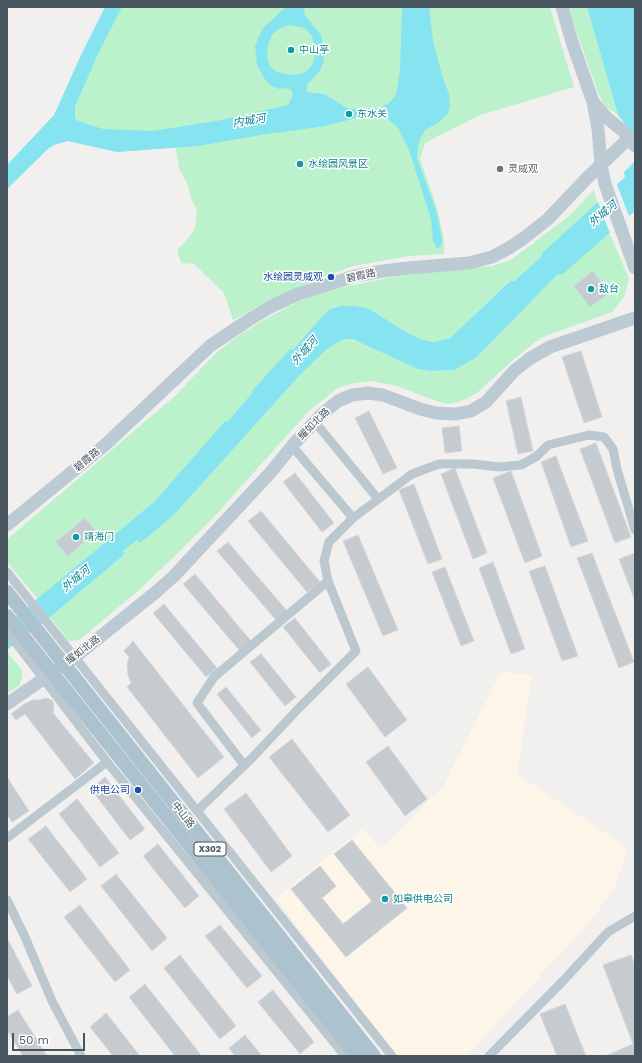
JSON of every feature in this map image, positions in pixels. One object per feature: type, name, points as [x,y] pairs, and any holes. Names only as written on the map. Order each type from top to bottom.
[{"type":"main road","name":"中山路","points":[[12,591],[70,661],[374,1056]]},
{"type":"main road","name":"中山路","points":[[7,616],[31,654],[48,676],[357,1056]]},
{"type":"street","points":[[562,7],[572,42],[593,102],[598,129],[600,165],[605,184],[635,268]]},
{"type":"street","points":[[593,102],[607,118],[623,131],[633,143]]},
{"type":"street","name":"碧霞路","points":[[7,525],[105,445],[210,346],[237,327],[272,306],[312,288],[355,276],[408,268],[469,263],[492,257],[519,242],[548,219],[600,165],[633,143]]},
{"type":"street","name":"耀如北路","points":[[7,704],[70,661],[174,576],[271,472],[292,446],[338,401],[352,395],[368,393],[383,395],[420,409],[436,413],[456,414],[472,411],[486,402],[514,371],[529,359],[545,350],[585,334],[635,318]]},
{"type":"street","points":[[315,422],[378,499]]},
{"type":"street","points":[[197,811],[356,651],[328,581],[324,561],[329,542],[353,518],[412,474],[439,464],[474,464],[499,467],[521,465],[538,456],[548,445],[589,435],[604,437],[613,449],[617,469],[635,530]]},
{"type":"street","points":[[292,446],[353,518]]},
{"type":"street","points":[[7,572],[12,591]]},
{"type":"street","points":[[244,765],[197,703],[214,677],[328,581]]},
{"type":"street","points":[[7,632],[31,654]]},
{"type":"street","points":[[70,661],[197,811],[392,1056]]},
{"type":"street","points":[[48,676],[107,762],[345,1056]]},
{"type":"street","points":[[7,838],[107,762]]},
{"type":"street","points":[[7,900],[52,1001],[81,1056]]},
{"type":"street","points":[[489,1056],[562,982],[608,932],[635,916]]},
{"type":"shaded area","points":[[501,672],[532,675],[517,774],[628,848],[614,888],[593,918],[467,1056],[396,1056],[276,898],[362,829],[381,849],[444,785]]},
{"type":"green space","name":"水绘园风景区","points":[[112,7],[550,7],[574,87],[480,115],[425,143],[420,159],[437,208],[444,239],[444,254],[410,256],[353,266],[283,294],[233,320],[224,293],[194,264],[181,263],[177,250],[195,229],[197,210],[191,198],[187,183],[179,169],[176,147],[117,152],[68,141],[73,91]]},
{"type":"green space","points":[[568,7],[587,7],[618,115],[605,106],[598,93]]},
{"type":"green space","points":[[594,190],[597,202],[542,253],[542,256],[513,281],[509,281],[450,338],[433,342],[420,339],[367,308],[341,306],[330,309],[293,350],[291,349],[251,392],[252,393],[227,422],[225,421],[155,501],[38,599],[7,562],[7,539],[174,397],[215,354],[235,338],[297,302],[324,291],[407,274],[492,266],[511,260],[569,216]]},
{"type":"green space","points":[[610,234],[629,279],[624,297],[612,312],[540,338],[478,392],[457,402],[448,404],[439,402],[397,386],[371,381],[354,383],[338,388],[308,412],[213,518],[179,552],[140,589],[79,640],[68,641],[50,617],[125,554],[123,551],[137,539],[140,542],[173,516],[300,375],[326,350],[336,343],[345,339],[351,339],[419,369],[430,371],[454,370],[476,358],[557,275]]},
{"type":"green space","points":[[7,652],[22,670],[22,677],[19,686],[7,693]]},
{"type":"water","name":"内城河","points":[[105,7],[122,7],[97,56],[75,107],[75,118],[78,121],[103,129],[153,131],[222,120],[288,105],[293,95],[291,90],[287,88],[279,89],[271,86],[264,78],[257,65],[255,46],[264,27],[286,7],[304,7],[305,15],[320,34],[322,39],[324,61],[320,71],[307,85],[307,92],[324,94],[347,108],[362,110],[379,108],[389,103],[396,95],[400,70],[402,7],[429,7],[433,41],[442,75],[449,94],[450,107],[447,115],[439,122],[425,130],[419,141],[417,158],[436,210],[441,233],[442,243],[440,247],[437,248],[433,242],[431,219],[409,150],[398,128],[386,117],[382,116],[360,117],[325,126],[198,146],[117,152],[68,141],[49,148],[7,189],[7,165],[54,115],[81,55]],"holes":[[[290,25],[305,28],[312,36],[314,46],[315,57],[312,65],[306,72],[300,74],[289,75],[275,71],[270,66],[267,56],[268,45],[272,35],[279,29]]]},
{"type":"water","points":[[587,7],[635,7],[635,137],[618,115]]},
{"type":"water","name":"外城河","points":[[635,161],[635,211],[563,274],[557,275],[476,358],[454,370],[430,371],[418,369],[352,339],[345,339],[336,343],[326,350],[300,375],[173,516],[140,543],[137,540],[123,551],[125,554],[50,617],[7,650],[7,624],[155,501],[225,421],[227,422],[252,393],[251,392],[290,349],[293,350],[330,309],[341,306],[367,308],[420,339],[433,342],[450,338],[510,281],[514,281],[542,256],[542,253],[625,177],[624,172]]},
{"type":"pier","points":[[616,182],[630,219],[611,236],[597,199]]},
{"type":"building","name":"敌台","points":[[593,271],[609,293],[590,307],[574,286]]},
{"type":"building","points":[[581,351],[602,417],[584,423],[562,357]]},
{"type":"building","points":[[521,397],[533,451],[518,454],[506,401]]},
{"type":"building","points":[[369,411],[397,468],[383,474],[355,418]]},
{"type":"building","points":[[459,426],[462,451],[445,453],[442,428]]},
{"type":"building","points":[[596,443],[631,537],[615,543],[580,449]]},
{"type":"building","points":[[556,456],[588,541],[571,547],[541,462]]},
{"type":"building","points":[[455,468],[487,553],[473,559],[441,474]]},
{"type":"building","points":[[511,471],[542,556],[525,563],[493,478]]},
{"type":"building","points":[[295,473],[334,523],[322,532],[283,482]]},
{"type":"building","points":[[414,484],[442,559],[428,564],[399,490]]},
{"type":"building","points":[[261,511],[320,582],[307,592],[248,521]]},
{"type":"building","name":"靖海门","points":[[85,518],[96,531],[68,556],[56,542]]},
{"type":"building","points":[[358,535],[398,630],[383,636],[343,541]]},
{"type":"building","points":[[228,542],[287,611],[276,620],[217,551]]},
{"type":"building","points":[[592,553],[634,662],[619,668],[577,558]]},
{"type":"building","points":[[635,553],[635,601],[619,559]]},
{"type":"building","points":[[493,562],[525,649],[511,654],[479,568]]},
{"type":"building","points":[[545,566],[578,656],[562,661],[529,571]]},
{"type":"building","points":[[445,567],[474,641],[461,646],[432,572]]},
{"type":"building","points":[[195,574],[251,641],[240,651],[183,584]]},
{"type":"building","points":[[164,604],[217,668],[206,677],[153,613]]},
{"type":"building","points":[[295,618],[331,664],[320,673],[283,627]]},
{"type":"building","points":[[133,641],[224,757],[198,778],[127,687],[131,683],[128,675],[127,664],[129,657],[124,651]]},
{"type":"building","points":[[261,654],[296,697],[285,706],[250,662]]},
{"type":"building","points":[[368,667],[407,720],[385,737],[346,684]]},
{"type":"building","points":[[226,687],[261,730],[252,738],[217,694]]},
{"type":"building","points":[[46,698],[52,700],[54,706],[53,713],[94,763],[75,779],[25,714],[16,720],[11,714],[24,704],[33,700]]},
{"type":"building","points":[[292,739],[350,815],[328,832],[269,757]]},
{"type":"building","points":[[388,746],[427,799],[405,816],[366,762]]},
{"type":"building","points":[[7,777],[29,811],[12,822],[7,814]]},
{"type":"building","points":[[105,777],[145,829],[130,840],[91,789]]},
{"type":"building","points":[[246,793],[292,856],[271,872],[224,809]]},
{"type":"building","points":[[77,799],[119,853],[100,867],[59,814]]},
{"type":"building","points":[[46,826],[87,879],[70,892],[28,839]]},
{"type":"building","name":"如皋供电公司","points":[[352,840],[407,908],[346,957],[291,889],[320,866],[336,886],[322,898],[343,924],[372,901],[334,854]]},
{"type":"building","points":[[158,844],[199,896],[185,908],[143,856]]},
{"type":"building","points":[[116,874],[167,938],[152,951],[101,886]]},
{"type":"building","points":[[80,905],[130,970],[115,982],[64,917]]},
{"type":"building","points":[[220,925],[262,976],[247,988],[205,936]]},
{"type":"building","points":[[7,938],[32,986],[17,994],[7,976]]},
{"type":"building","points":[[180,955],[236,1026],[220,1039],[164,968]]},
{"type":"building","points":[[631,955],[635,965],[635,1044],[633,1044],[603,965]]},
{"type":"building","points":[[145,984],[201,1055],[200,1056],[175,1056],[129,997]]},
{"type":"building","points":[[273,990],[314,1042],[300,1054],[258,1002]]},
{"type":"building","points":[[565,1004],[586,1056],[557,1056],[540,1014]]},
{"type":"building","points":[[18,1010],[47,1056],[23,1056],[7,1030],[7,1017]]},
{"type":"building","points":[[106,1013],[140,1056],[113,1056],[90,1027]]},
{"type":"building","points":[[245,1035],[262,1056],[235,1056],[229,1048]]},
{"type":"building","points":[[635,1044],[635,1056],[605,1056]]},
{"type":"place","name":"中山亭","points":[[291,50]]},
{"type":"place","name":"东水关","points":[[349,114]]},
{"type":"place","name":"水绘园风景区","points":[[300,164]]},
{"type":"place","name":"灵威观","points":[[500,169]]},
{"type":"place","name":"水绘园灵威观","points":[[331,277]]},
{"type":"place","name":"敌台","points":[[591,289]]},
{"type":"place","name":"靖海门","points":[[76,537]]},
{"type":"place","name":"供电公司","points":[[138,790]]},
{"type":"place","name":"如皋供电公司","points":[[385,899]]}]
